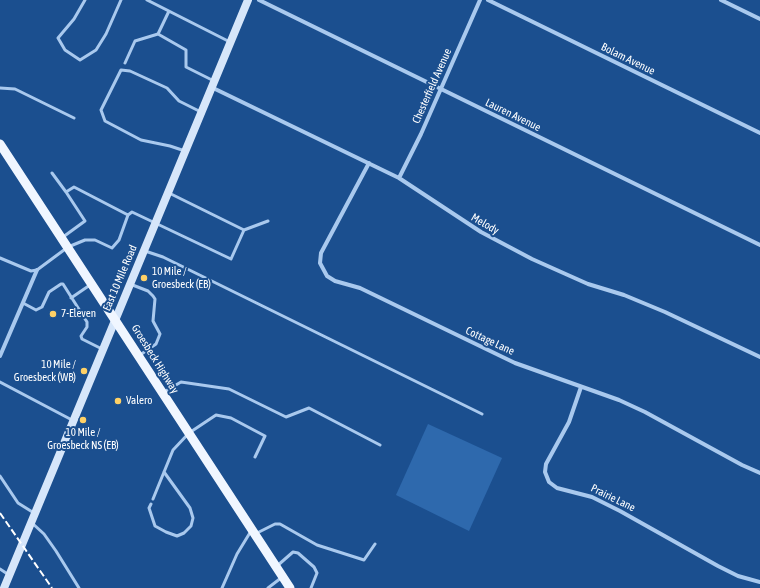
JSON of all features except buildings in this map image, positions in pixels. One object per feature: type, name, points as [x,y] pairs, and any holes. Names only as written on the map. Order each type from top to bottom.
[{"type":"main road","name":"East 10 Mile Road","points":[[4,588],[248,0]]},
{"type":"main road","name":"Groesbeck Highway","points":[[0,144],[290,588]]},
{"type":"street","name":"Lauren Avenue","points":[[259,0],[760,246]]},
{"type":"street","name":"Chesterfield Avenue","points":[[399,178],[421,134],[480,0]]},
{"type":"street","name":"Bolam Avenue","points":[[488,0],[760,133]]},
{"type":"street","points":[[721,0],[760,19]]},
{"type":"street","name":"Melody","points":[[213,84],[399,178],[464,222],[532,259],[588,284],[624,295],[665,312],[760,357]]},
{"type":"street","name":"Cottage Lane","points":[[369,163],[321,253],[320,263],[327,276],[335,281],[360,288],[515,363],[619,400],[645,412],[742,465],[760,473]]},
{"type":"street","points":[[0,356],[37,270]]},
{"type":"street","name":"Prairie Lane","points":[[581,387],[569,422],[546,464],[545,472],[549,482],[557,488],[592,497],[718,566],[738,576],[760,582]]},
{"type":"lane","points":[[85,0],[74,19],[58,38],[65,50],[80,60],[96,50],[106,34],[121,0]]},
{"type":"lane","points":[[147,0],[230,42]]},
{"type":"lane","points":[[158,34],[169,11]]},
{"type":"lane","points":[[125,63],[135,41],[158,34],[186,50],[186,67],[213,84]]},
{"type":"lane","points":[[185,151],[142,140],[105,121],[101,110],[121,70],[130,71],[167,88],[179,101],[201,112]]},
{"type":"lane","points":[[0,88],[16,89],[74,118]]},
{"type":"lane","points":[[52,173],[85,221],[61,238]]},
{"type":"lane","points":[[66,192],[74,187],[128,215],[135,213],[231,259],[244,230],[268,221]]},
{"type":"lane","points":[[168,192],[244,230]]},
{"type":"lane","points":[[0,258],[24,269],[37,270],[68,247],[85,240],[93,239],[112,248],[119,240],[128,215]]},
{"type":"lane","points":[[144,250],[163,257],[482,414]]},
{"type":"lane","points":[[23,303],[36,310],[42,307],[47,294],[63,284],[86,322],[87,327],[81,336],[82,338],[103,349]]},
{"type":"lane","points":[[71,298],[92,284]]},
{"type":"lane","points":[[130,284],[148,291],[154,296],[153,321],[160,334],[160,339],[156,344],[139,356]]},
{"type":"lane","points":[[0,382],[58,411],[73,421]]},
{"type":"lane","points":[[162,393],[181,382],[229,390],[286,418],[309,408],[380,445]]},
{"type":"lane","points":[[153,499],[173,450],[189,433],[216,415],[222,415],[265,436],[255,457]]},
{"type":"lane","points":[[151,504],[149,508],[156,526],[166,532],[177,536],[184,533],[191,526],[193,518],[190,508],[164,472]]},
{"type":"lane","points":[[0,476],[18,503],[35,513]]},
{"type":"lane","points":[[31,522],[44,534],[79,588]]},
{"type":"lane","points":[[222,588],[237,554],[253,532],[275,524],[280,524],[318,545],[364,560],[375,544]]},
{"type":"lane","points":[[276,566],[293,552],[298,553],[314,567],[317,572],[311,588]]},
{"type":"lane","points":[[0,569],[9,575]]},
{"type":"lane","points":[[268,588],[283,577]]},
{"type":"shaded area","points":[[428,424],[502,458],[469,531],[396,495]]},
{"type":"railway","points":[[0,513],[52,588]]},
{"type":"place","name":"10 Mile / Groesbeck (EB)","points":[[144,278]]},
{"type":"place","name":"7-Eleven","points":[[53,314]]},
{"type":"place","name":"10 Mile / Groesbeck (WB)","points":[[84,371]]},
{"type":"place","name":"Valero","points":[[118,401]]},
{"type":"place","name":"10 Mile / Groesbeck NS (EB)","points":[[83,420]]}]
